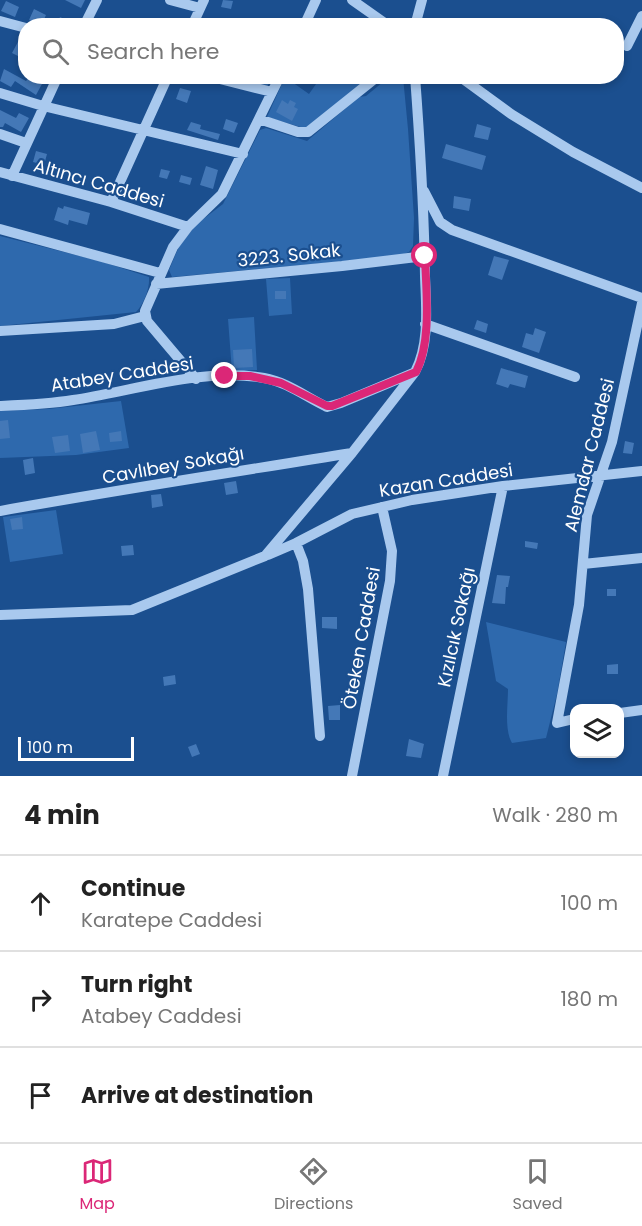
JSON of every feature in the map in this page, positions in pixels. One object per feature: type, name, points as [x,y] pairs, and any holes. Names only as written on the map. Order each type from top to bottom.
[{"type":"street","points":[[88,18],[97,0]]},
{"type":"street","points":[[170,0],[202,4],[196,18]]},
{"type":"street","points":[[308,18],[316,0]]},
{"type":"street","points":[[352,0],[378,18]]},
{"type":"street","points":[[417,18],[422,0]]},
{"type":"street","points":[[627,46],[642,16]]},
{"type":"street","points":[[0,21],[18,26]]},
{"type":"street","points":[[12,176],[54,84]]},
{"type":"street","points":[[111,202],[164,84]]},
{"type":"street","points":[[240,84],[272,92]]},
{"type":"street","points":[[145,316],[172,247],[222,194],[276,84]]},
{"type":"street","points":[[259,119],[298,132],[308,132],[368,84]]},
{"type":"street","points":[[266,556],[416,372],[421,356],[425,324],[425,256],[416,84]]},
{"type":"street","points":[[470,84],[511,114],[573,152],[642,188]]},
{"type":"street","points":[[0,93],[43,106],[243,154]]},
{"type":"street","points":[[0,134],[26,143]]},
{"type":"street","name":"Altıncı Caddesi","points":[[0,172],[111,202],[189,227]]},
{"type":"street","points":[[422,188],[440,222],[452,230],[642,301]]},
{"type":"street","points":[[0,229],[158,279]]},
{"type":"street","name":"3223. Sokak","points":[[158,279],[342,266],[425,256]]},
{"type":"street","name":"Alemdar Caddesi","points":[[570,721],[557,723],[579,605],[587,515],[619,410],[642,301]]},
{"type":"street","points":[[0,331],[114,324],[145,316]]},
{"type":"street","points":[[145,316],[196,379]]},
{"type":"street","points":[[425,324],[575,377]]},
{"type":"street","name":"Atabey Caddesi","points":[[0,406],[72,400],[196,379],[237,376],[266,378],[327,406],[332,406],[416,372]]},
{"type":"street","name":"Cavlıbey Sokağı","points":[[0,511],[219,473],[352,453]]},
{"type":"street","name":"Kazan Caddesi","points":[[0,615],[132,610],[296,543],[352,514],[455,492],[642,471]]},
{"type":"street","name":"Kızılcık Sokağı","points":[[443,776],[502,486]]},
{"type":"street","name":"Öteken Caddesi","points":[[352,776],[390,580],[392,551],[382,507]]},
{"type":"street","points":[[296,543],[303,561],[308,589],[320,736]]},
{"type":"street","points":[[583,564],[642,558]]},
{"type":"street","points":[[624,712],[642,710]]},
{"type":"shaded area","points":[[251,84],[268,84],[267,87]]},
{"type":"shaded area","points":[[282,84],[295,84],[309,94],[316,84],[362,84],[307,129],[267,117]]},
{"type":"shaded area","points":[[381,84],[404,84],[414,218],[413,246],[409,252],[399,256],[172,277],[169,270],[180,244],[198,223],[223,204],[260,130],[266,128],[307,141],[359,97],[366,96]]},
{"type":"shaded area","points":[[0,236],[100,261],[149,277],[149,286],[144,300],[136,312],[0,326]]},
{"type":"shaded area","points":[[290,278],[292,314],[269,316],[266,279]]},
{"type":"shaded area","points":[[254,317],[257,370],[232,372],[228,319]]},
{"type":"shaded area","points":[[121,401],[129,448],[76,455],[0,458],[0,411],[48,409]]},
{"type":"shaded area","points":[[56,510],[63,554],[10,562],[3,517]]},
{"type":"shaded area","points":[[486,622],[566,642],[546,738],[512,743],[507,724],[508,689],[496,681]]},
{"type":"building","points":[[65,0],[85,0],[81,8]]},
{"type":"building","points":[[223,0],[233,1],[231,9],[221,7]]},
{"type":"building","points":[[6,1],[19,7],[15,17],[1,11]]},
{"type":"building","points":[[34,9],[46,15],[45,18],[30,18]]},
{"type":"building","points":[[18,42],[18,56],[12,53]]},
{"type":"building","points":[[4,69],[18,77],[18,83],[15,81],[11,87],[0,81]]},
{"type":"building","points":[[20,84],[42,84],[36,95]]},
{"type":"building","points":[[180,88],[191,91],[187,103],[176,99]]},
{"type":"building","points":[[282,100],[288,104],[290,100],[296,103],[294,107],[298,109],[292,121],[276,112]]},
{"type":"building","points":[[0,110],[16,118],[19,113],[29,118],[21,132],[5,123],[3,127],[0,127]]},
{"type":"building","points":[[226,119],[238,123],[234,133],[223,129]]},
{"type":"building","points":[[191,122],[201,125],[200,129],[220,134],[218,140],[187,130]]},
{"type":"building","points":[[477,124],[491,128],[488,140],[474,137]]},
{"type":"building","points":[[446,144],[486,156],[482,170],[442,158]]},
{"type":"building","points":[[36,151],[47,154],[44,165],[33,162]]},
{"type":"building","points":[[206,166],[218,170],[213,189],[200,185]]},
{"type":"building","points":[[161,169],[170,171],[167,179],[159,177]]},
{"type":"building","points":[[181,175],[192,178],[190,185],[179,182]]},
{"type":"building","points":[[454,196],[471,199],[469,211],[453,208]]},
{"type":"building","points":[[64,206],[90,213],[87,225],[69,220],[68,225],[54,220],[58,207],[63,209]]},
{"type":"building","points":[[494,256],[509,260],[502,280],[488,275]]},
{"type":"building","points":[[275,291],[286,291],[286,299],[275,299]]},
{"type":"building","points":[[477,320],[488,324],[486,333],[474,329]]},
{"type":"building","points":[[535,328],[546,332],[539,353],[522,347],[526,333],[533,335]]},
{"type":"building","points":[[252,349],[253,367],[234,368],[233,350]]},
{"type":"building","points":[[501,368],[528,376],[525,388],[510,384],[508,388],[496,384]]},
{"type":"building","points":[[8,420],[10,438],[0,439],[0,421]]},
{"type":"building","points":[[96,431],[100,450],[83,453],[80,434]]},
{"type":"building","points":[[121,431],[122,441],[110,442],[109,433]]},
{"type":"building","points":[[68,435],[70,451],[55,453],[52,437]]},
{"type":"building","points":[[625,441],[634,443],[632,454],[623,453]]},
{"type":"building","points":[[33,458],[35,473],[25,475],[23,460]]},
{"type":"building","points":[[236,481],[238,493],[226,495],[224,483]]},
{"type":"building","points":[[161,494],[163,506],[152,508],[151,495]]},
{"type":"building","points":[[22,517],[23,529],[12,530],[10,519]]},
{"type":"building","points":[[525,541],[538,543],[537,549],[525,547]]},
{"type":"building","points":[[133,545],[134,555],[122,556],[121,546]]},
{"type":"building","points":[[497,575],[510,576],[508,587],[506,587],[505,604],[492,603]]},
{"type":"building","points":[[607,589],[616,589],[616,596],[607,596]]},
{"type":"building","points":[[322,617],[337,617],[337,629],[322,628]]},
{"type":"building","points":[[618,664],[618,674],[607,674],[607,665]]},
{"type":"building","points":[[175,675],[176,684],[164,686],[163,677]]},
{"type":"building","points":[[340,705],[340,720],[329,720],[328,706]]},
{"type":"building","points":[[409,739],[424,744],[421,758],[406,756]]},
{"type":"building","points":[[196,744],[200,754],[192,757],[188,747]]},
{"type":"route","points":[[225,376],[266,378],[327,406],[332,406],[416,372],[424,339],[425,256]]}]
